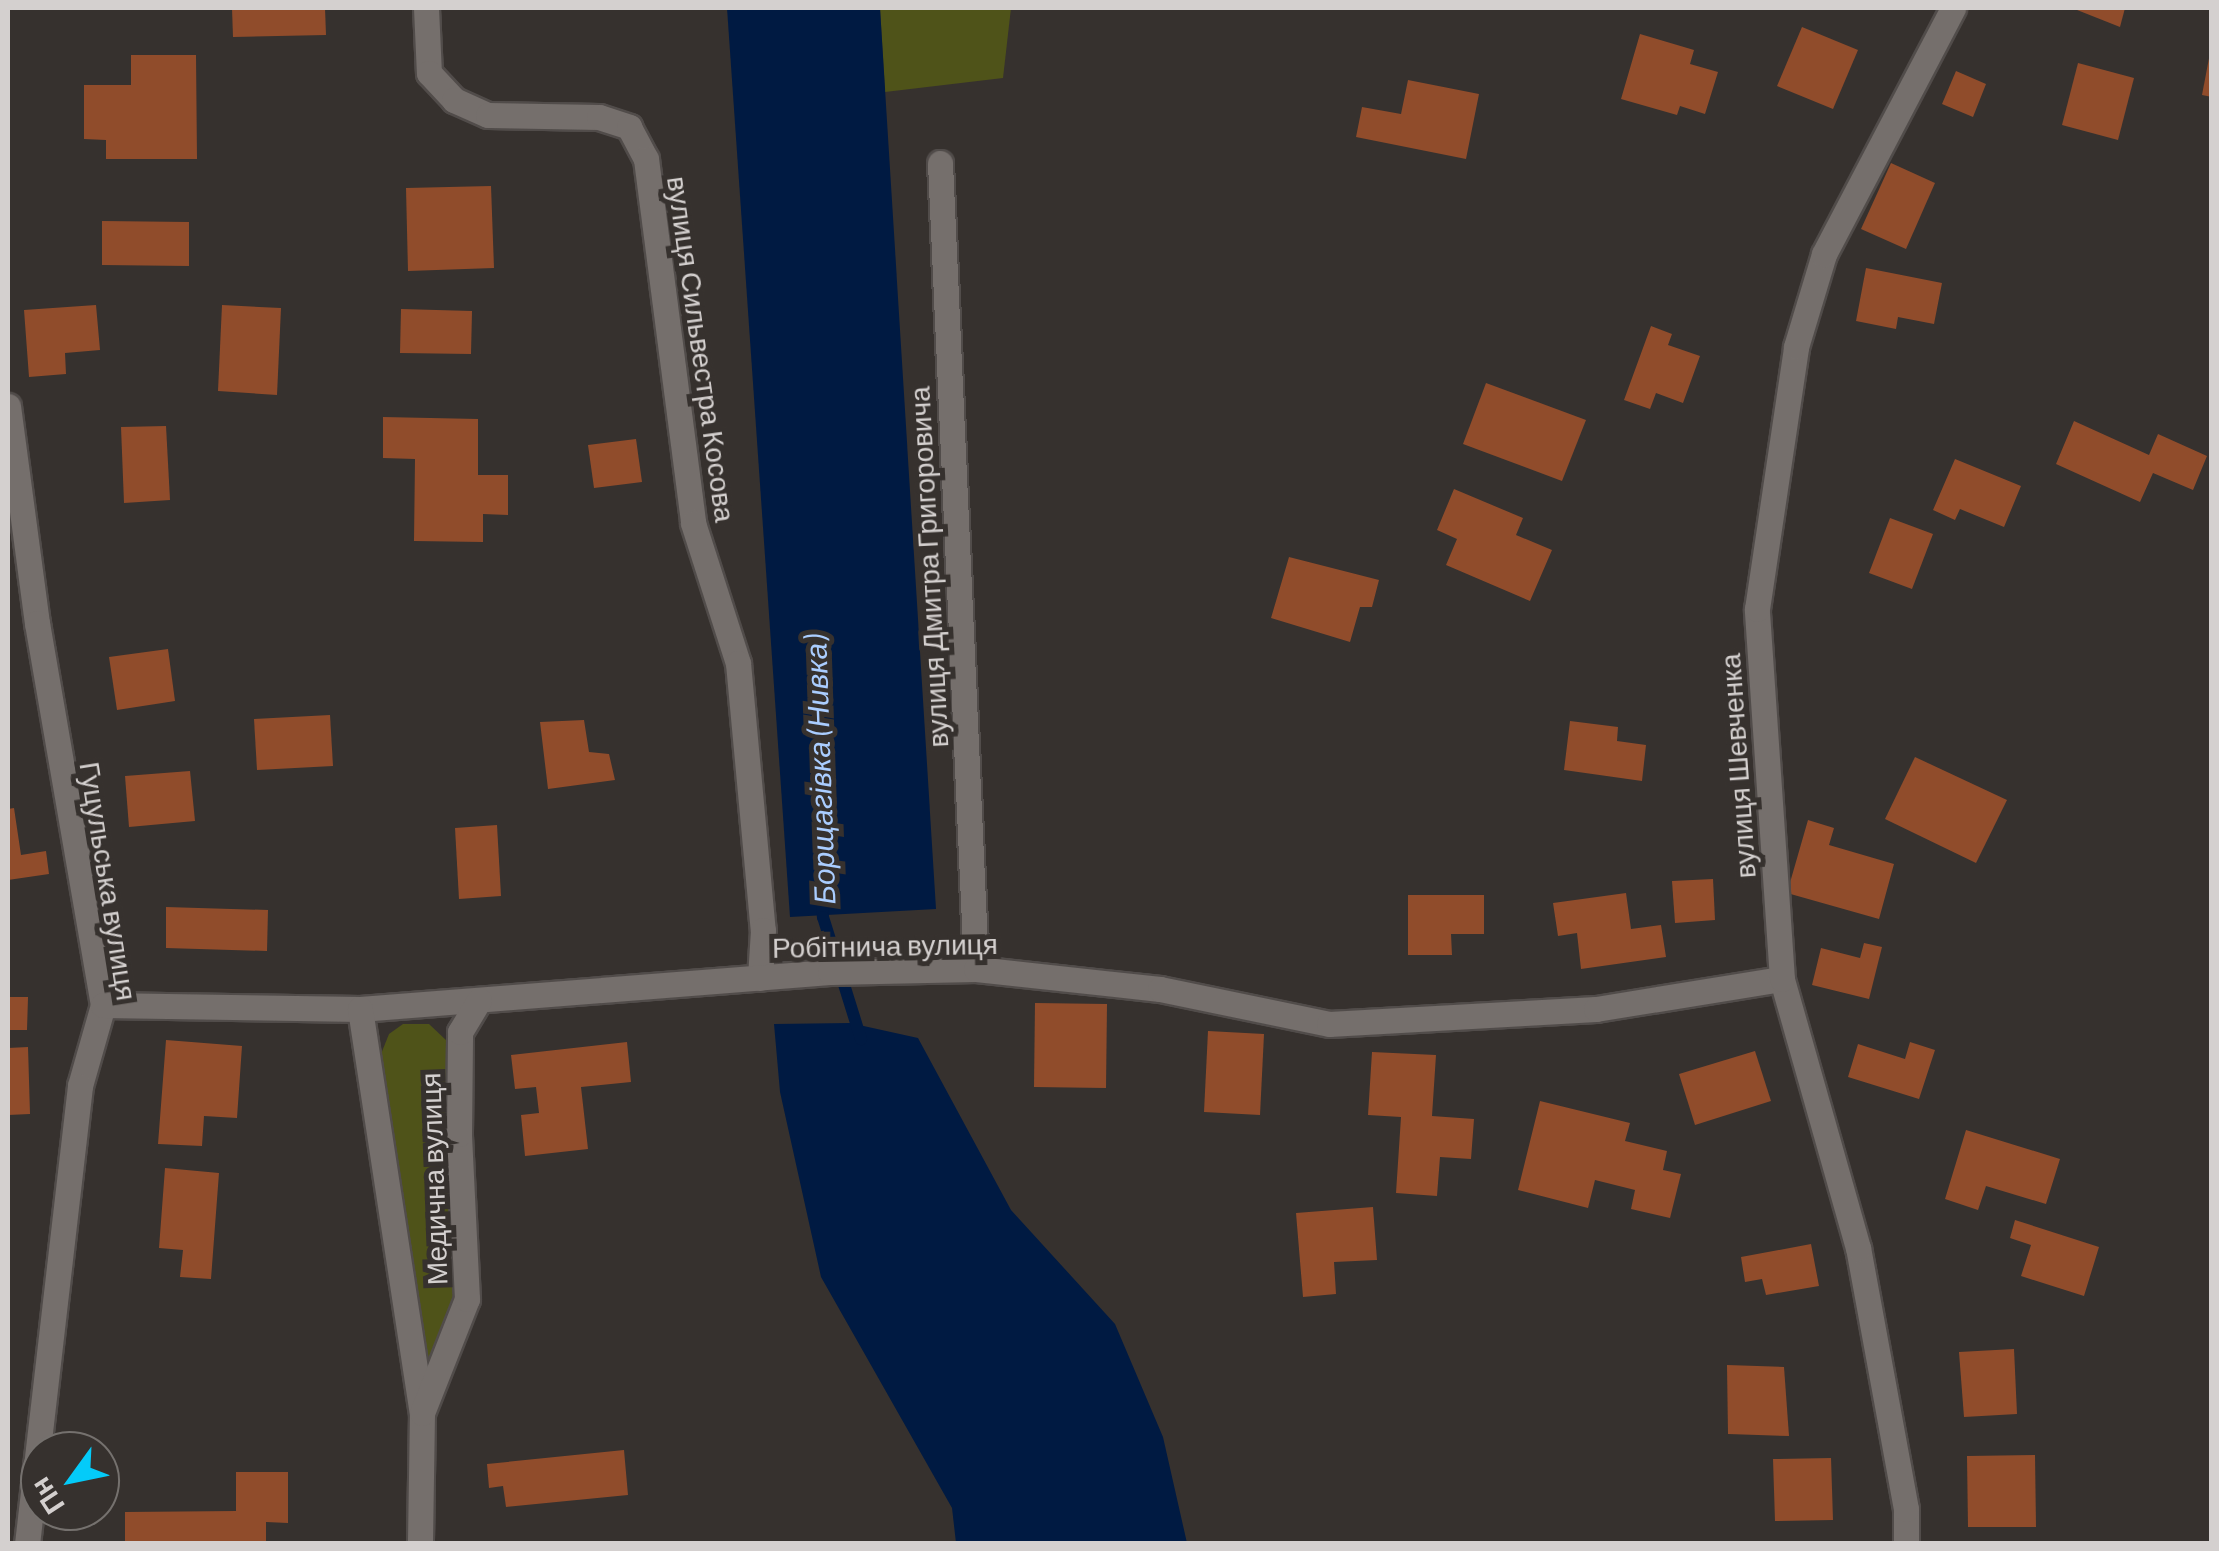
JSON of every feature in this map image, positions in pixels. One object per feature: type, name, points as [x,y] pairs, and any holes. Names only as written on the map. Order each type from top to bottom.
[{"type":"street","name":"вулиця Сильвестра Косова","points":[[426,8],[429,73],[454,100],[488,115],[599,118],[629,127],[646,159],[692,522],[738,663],[763,930],[760,978]]},
{"type":"street","name":"вулиця Шевченка","points":[[1906,1544],[1906,1509],[1858,1248],[1782,979],[1757,609],[1796,347],[1824,254],[1953,8]]},
{"type":"street","name":"вулиця Дмитра Григоровича","points":[[940,163],[976,969]]},
{"type":"street","name":"Гуцульська вулиця","points":[[8,406],[37,623],[103,1005],[80,1086],[27,1544]]},
{"type":"street","name":"Робітнича вулиця","points":[[103,1005],[360,1009],[839,972],[976,969],[1160,989],[1329,1024],[1596,1010],[1782,979]]},
{"type":"street","name":"Медична вулиця","points":[[422,1413],[467,1299],[459,1134],[460,1032],[479,1000]]},
{"type":"street","name":"Медична вулиця","points":[[360,1009],[422,1413],[420,1544]]},
{"type":"green space","points":[[880,8],[1011,8],[1003,78],[885,92]]},
{"type":"green space","points":[[403,1024],[429,1024],[447,1041],[458,1298],[429,1366],[423,1364],[381,1054],[389,1034]]},
{"type":"water","points":[[727,8],[880,8],[936,909],[790,917]]},
{"type":"water","points":[[850,1023],[918,1038],[1011,1210],[1115,1324],[1163,1437],[1187,1543],[956,1543],[952,1508],[821,1277],[780,1092],[774,1024]]},
{"type":"building","points":[[232,8],[325,8],[326,35],[233,37]]},
{"type":"building","points":[[2072,8],[2125,8],[2120,27]]},
{"type":"building","points":[[1802,27],[1858,50],[1833,109],[1777,86]]},
{"type":"building","points":[[1640,34],[1694,50],[1690,64],[1718,72],[1705,114],[1680,106],[1677,115],[1621,99]]},
{"type":"building","points":[[2212,53],[2212,97],[2202,95]]},
{"type":"building","points":[[131,55],[196,55],[197,159],[106,159],[106,140],[84,139],[84,85],[131,85]]},
{"type":"building","points":[[2078,63],[2134,78],[2118,140],[2062,125]]},
{"type":"building","points":[[1956,71],[1986,84],[1973,117],[1942,104]]},
{"type":"building","points":[[1408,80],[1479,94],[1466,159],[1356,137],[1362,107],[1401,114]]},
{"type":"building","points":[[1891,163],[1935,183],[1906,249],[1861,229]]},
{"type":"building","points":[[491,186],[494,268],[408,271],[406,188]]},
{"type":"building","points":[[102,221],[189,222],[189,266],[102,265]]},
{"type":"building","points":[[1866,268],[1942,283],[1934,324],[1898,317],[1896,329],[1856,321]]},
{"type":"building","points":[[96,305],[100,350],[65,353],[66,374],[29,377],[24,310]]},
{"type":"building","points":[[222,305],[281,308],[277,395],[218,391]]},
{"type":"building","points":[[401,309],[472,311],[471,354],[400,353]]},
{"type":"building","points":[[1651,326],[1672,334],[1668,345],[1700,356],[1683,403],[1656,393],[1650,409],[1624,400]]},
{"type":"building","points":[[1486,383],[1586,420],[1562,481],[1463,444]]},
{"type":"building","points":[[383,417],[478,419],[478,475],[508,475],[508,515],[483,514],[483,542],[414,541],[415,459],[383,458]]},
{"type":"building","points":[[2074,421],[2149,455],[2158,434],[2207,456],[2193,490],[2153,473],[2140,502],[2056,464]]},
{"type":"building","points":[[166,426],[170,500],[124,503],[121,427]]},
{"type":"building","points":[[636,439],[642,482],[594,488],[588,445]]},
{"type":"building","points":[[1955,459],[2021,486],[2004,527],[1960,509],[1955,520],[1933,510]]},
{"type":"building","points":[[1454,489],[1523,518],[1516,535],[1552,550],[1530,601],[1446,565],[1457,539],[1437,530]]},
{"type":"building","points":[[1890,518],[1933,534],[1912,589],[1869,573]]},
{"type":"building","points":[[1289,557],[1379,580],[1372,607],[1360,607],[1350,642],[1271,618]]},
{"type":"building","points":[[168,649],[175,701],[117,710],[109,657]]},
{"type":"building","points":[[330,715],[333,766],[257,770],[254,719]]},
{"type":"building","points":[[584,720],[589,752],[609,754],[615,780],[548,789],[540,722]]},
{"type":"building","points":[[1570,721],[1618,727],[1617,741],[1646,745],[1642,781],[1564,770]]},
{"type":"building","points":[[1915,757],[2007,800],[1976,863],[1885,819]]},
{"type":"building","points":[[190,771],[195,821],[129,827],[125,776]]},
{"type":"building","points":[[14,808],[21,855],[46,851],[49,874],[8,880],[8,809]]},
{"type":"building","points":[[1808,820],[1834,828],[1829,845],[1894,864],[1879,919],[1787,893]]},
{"type":"building","points":[[497,825],[501,896],[459,899],[455,828]]},
{"type":"building","points":[[1713,879],[1715,920],[1675,923],[1672,881]]},
{"type":"building","points":[[1626,893],[1631,929],[1661,925],[1666,957],[1581,969],[1577,933],[1558,936],[1553,903]]},
{"type":"building","points":[[1408,895],[1484,895],[1484,934],[1451,934],[1452,955],[1408,955]]},
{"type":"building","points":[[166,907],[268,910],[267,951],[166,948]]},
{"type":"building","points":[[1864,943],[1882,947],[1869,999],[1812,985],[1821,948],[1860,958]]},
{"type":"building","points":[[8,997],[28,997],[27,1030],[8,1030]]},
{"type":"building","points":[[1035,1003],[1107,1004],[1106,1088],[1034,1087]]},
{"type":"building","points":[[1208,1031],[1264,1034],[1260,1115],[1204,1112]]},
{"type":"building","points":[[166,1040],[242,1046],[237,1118],[204,1116],[202,1146],[158,1144]]},
{"type":"building","points":[[627,1042],[631,1082],[581,1087],[588,1149],[525,1156],[521,1115],[539,1113],[536,1087],[515,1089],[511,1055]]},
{"type":"building","points":[[1910,1042],[1935,1050],[1919,1099],[1848,1077],[1858,1044],[1905,1059]]},
{"type":"building","points":[[28,1047],[30,1114],[8,1115],[8,1048]]},
{"type":"building","points":[[1755,1051],[1771,1101],[1695,1125],[1679,1074]]},
{"type":"building","points":[[1372,1052],[1436,1055],[1432,1116],[1474,1119],[1471,1159],[1440,1157],[1437,1196],[1396,1193],[1401,1117],[1368,1115]]},
{"type":"building","points":[[1540,1101],[1630,1123],[1625,1141],[1667,1151],[1663,1170],[1681,1174],[1670,1218],[1631,1209],[1635,1190],[1595,1180],[1588,1208],[1518,1190]]},
{"type":"building","points":[[1966,1130],[2060,1159],[2046,1204],[1986,1186],[1978,1210],[1945,1199]]},
{"type":"building","points":[[165,1168],[219,1173],[211,1279],[180,1277],[183,1250],[159,1248]]},
{"type":"building","points":[[1373,1207],[1377,1260],[1334,1262],[1336,1294],[1303,1297],[1296,1213]]},
{"type":"building","points":[[2015,1220],[2099,1247],[2084,1296],[2021,1276],[2031,1245],[2010,1238]]},
{"type":"building","points":[[1811,1244],[1819,1286],[1766,1295],[1762,1279],[1745,1282],[1741,1257]]},
{"type":"building","points":[[2014,1349],[2017,1414],[1964,1417],[1959,1352]]},
{"type":"building","points":[[1727,1365],[1784,1367],[1789,1436],[1728,1434]]},
{"type":"building","points":[[624,1450],[628,1495],[506,1507],[503,1486],[489,1488],[487,1464]]},
{"type":"building","points":[[2035,1455],[2036,1527],[1968,1527],[1967,1456]]},
{"type":"building","points":[[1831,1458],[1833,1520],[1775,1521],[1773,1459]]},
{"type":"building","points":[[236,1472],[288,1472],[288,1523],[266,1522],[266,1544],[125,1544],[125,1512],[236,1511]]},
{"type":"waterway","name":"Борщагівка (Нивка)","points":[[822,900],[823,917],[861,1039]]}]
